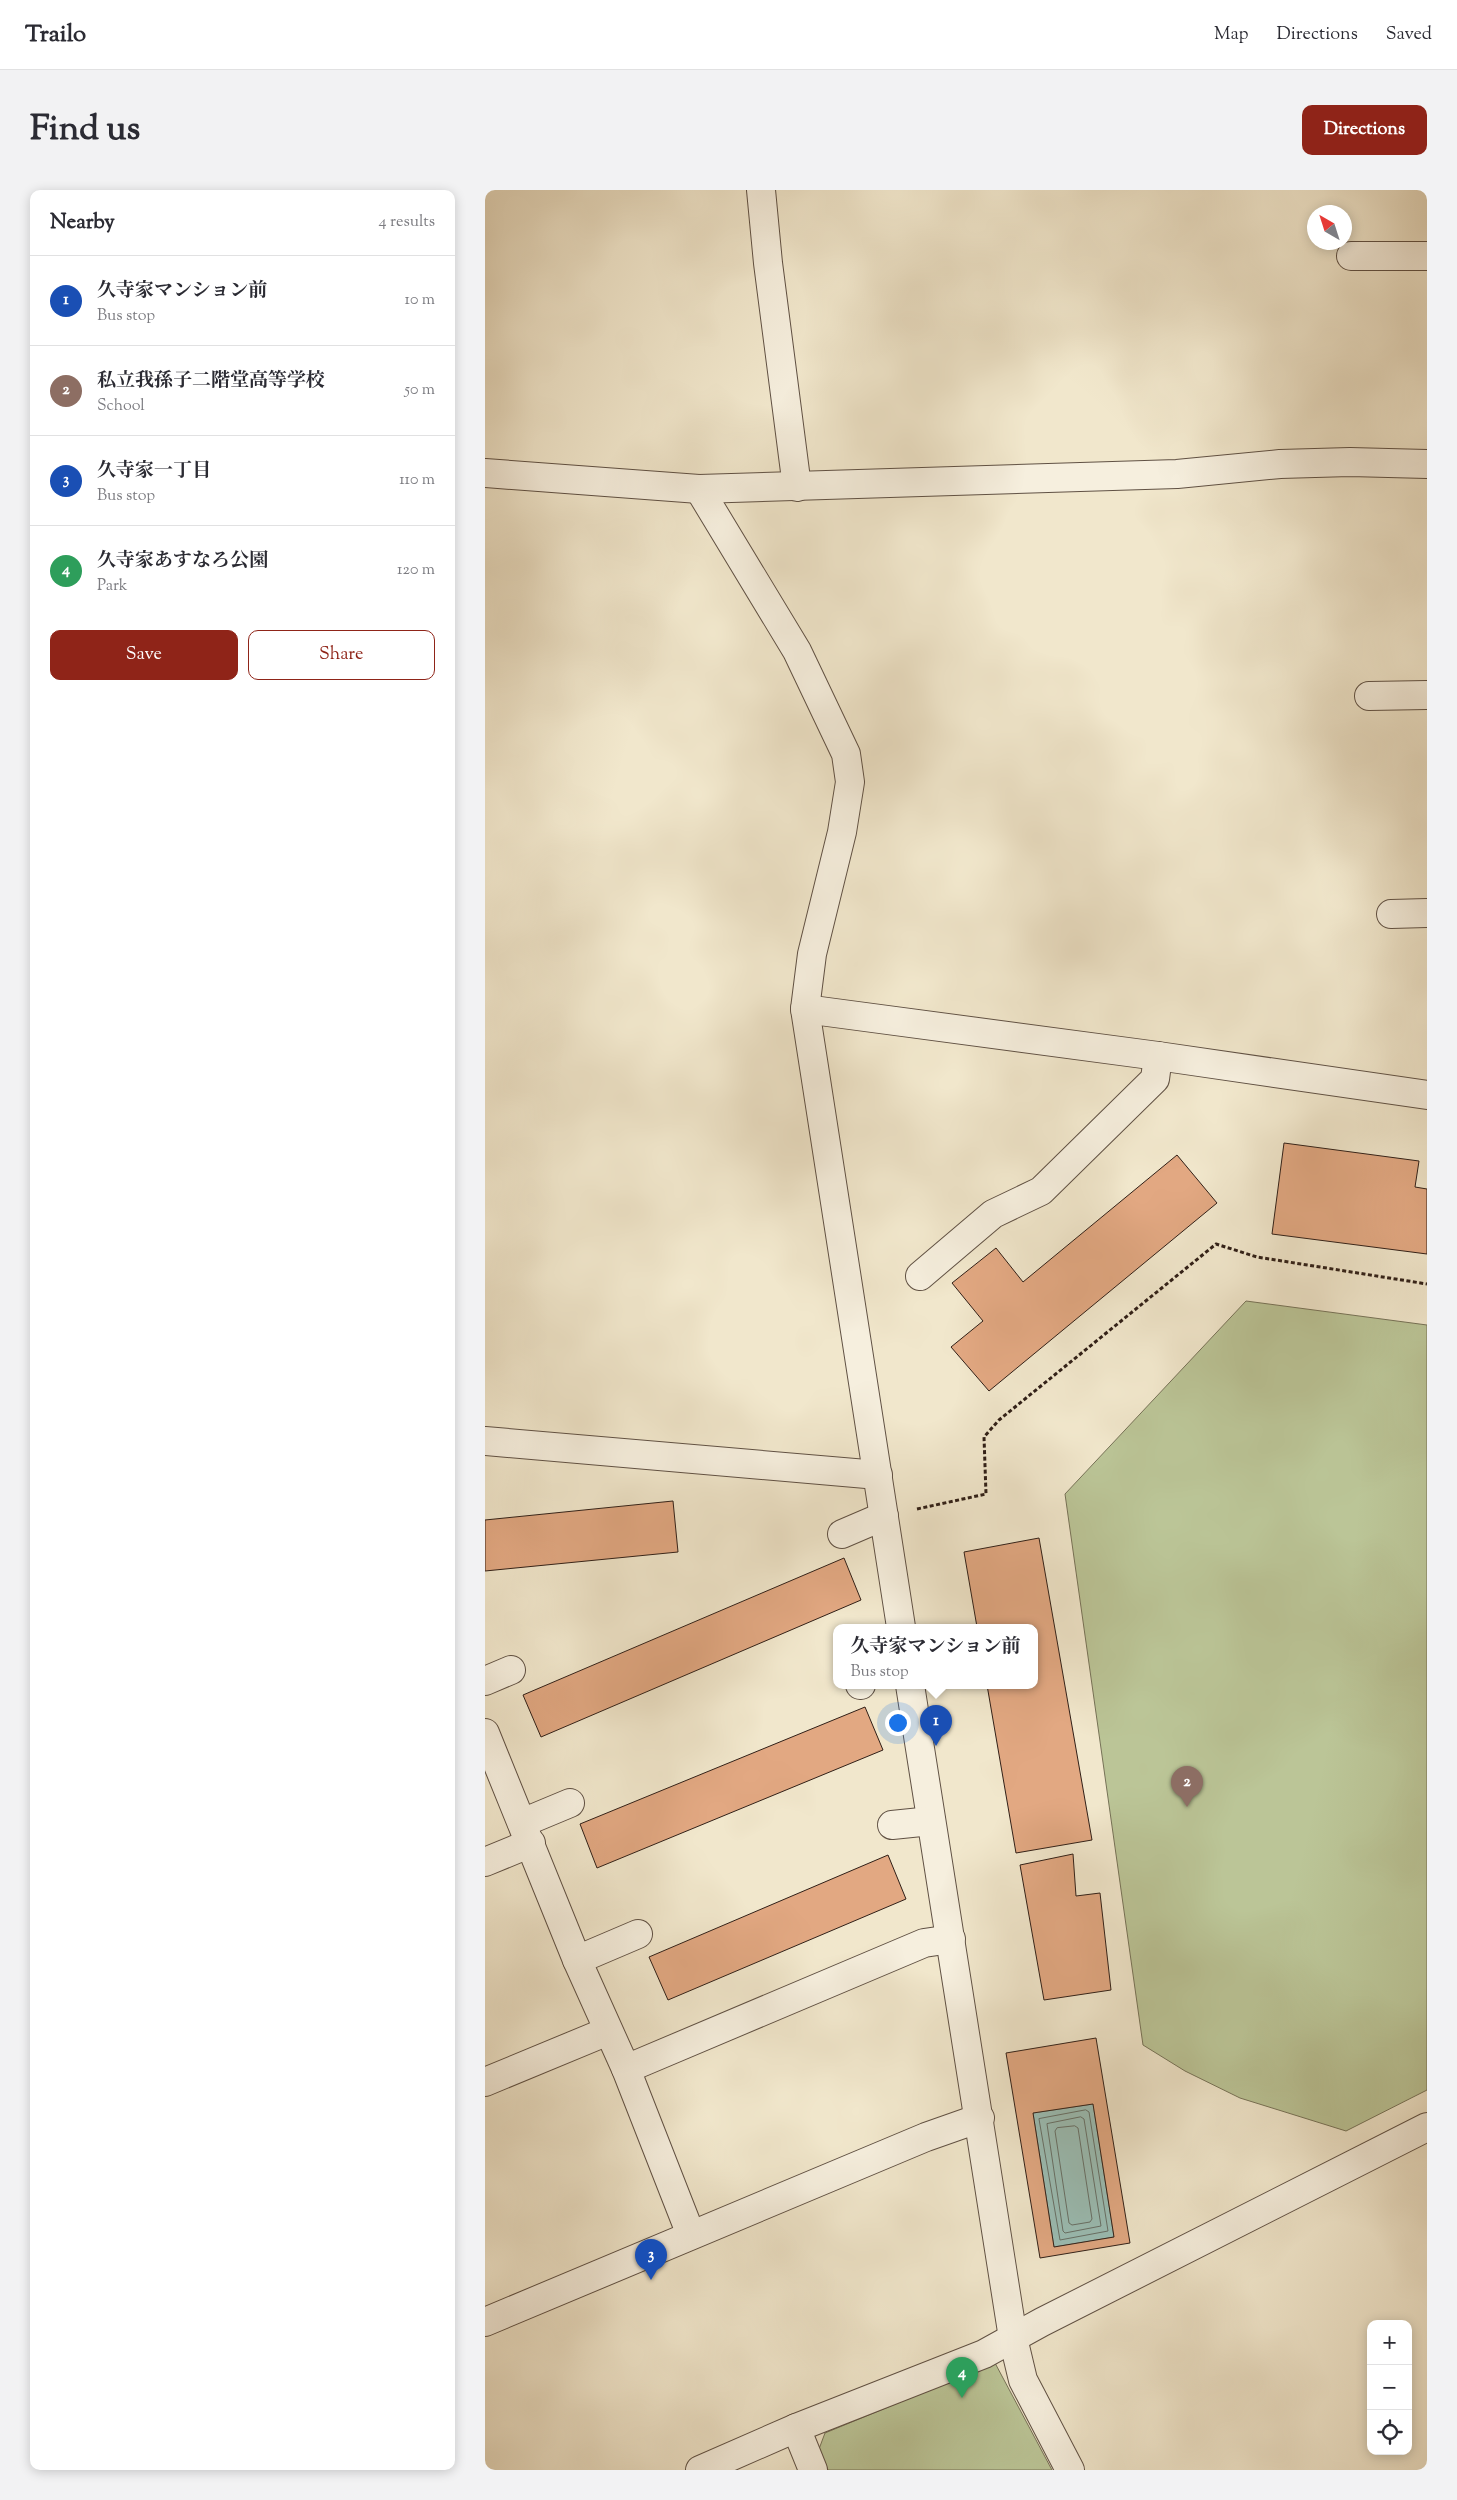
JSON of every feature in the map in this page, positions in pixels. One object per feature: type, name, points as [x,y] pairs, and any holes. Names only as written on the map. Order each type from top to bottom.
[{"type":"street","points":[[761,190],[768,263],[797,487]]},
{"type":"street","points":[[1351,256],[1427,256]]},
{"type":"street","points":[[485,473],[699,489],[1177,474],[1290,464],[1350,462],[1427,464]]},
{"type":"street","points":[[699,489],[797,651],[846,754],[850,782],[842,832],[812,954],[805,1009],[901,1624]]},
{"type":"street","points":[[1369,696],[1427,695]]},
{"type":"street","points":[[1391,914],[1427,913]]},
{"type":"street","points":[[805,1009],[1158,1056],[1427,1095]]},
{"type":"street","points":[[919,1276],[993,1214],[1041,1191],[1155,1080],[1158,1056]]},
{"type":"street","points":[[485,1442],[878,1475]]},
{"type":"street","points":[[842,1534],[884,1516]]},
{"type":"street","points":[[485,1681],[511,1670]]},
{"type":"street","points":[[911,1689],[980,2118],[1013,2338],[1023,2380],[1071,2470]]},
{"type":"street","points":[[485,1734],[527,1833],[577,1960],[625,2069],[691,2235]]},
{"type":"street","points":[[485,1862],[570,1804]]},
{"type":"street","points":[[892,1825],[931,1820]]},
{"type":"street","points":[[577,1960],[638,1934]]},
{"type":"street","points":[[625,2069],[924,1944],[951,1939]]},
{"type":"street","points":[[485,2082],[608,2031]]},
{"type":"street","points":[[485,2322],[926,2137],[980,2118]]},
{"type":"street","points":[[700,2470],[796,2428],[984,2354],[1427,2127]]},
{"type":"street","points":[[796,2428],[813,2470]]},
{"type":"path","points":[[884,1516],[986,1494],[984,1437],[999,1420],[1216,1244],[1257,1257],[1427,1284]]},
{"type":"green space","points":[[1246,1301],[1427,1325],[1427,2090],[1346,2131],[1240,2098],[1185,2071],[1143,2045],[1065,1494]]},
{"type":"green space","points":[[995,2363],[1052,2470],[828,2470],[819,2449],[825,2433]]},
{"type":"water","points":[[1093,2104],[1114,2237],[1054,2247],[1033,2113]]},
{"type":"building","points":[[1284,1143],[1419,1161],[1415,1187],[1427,1189],[1427,1254],[1272,1234]]},
{"type":"building","points":[[1177,1155],[1217,1203],[989,1391],[951,1347],[983,1321],[952,1283],[996,1248],[1023,1282]]},
{"type":"building","points":[[673,1501],[678,1552],[485,1571],[485,1520]]},
{"type":"building","points":[[1039,1538],[1092,1840],[1016,1853],[988,1689],[1038,1689],[1038,1624],[976,1624],[964,1552]]},
{"type":"building","points":[[844,1558],[861,1600],[541,1737],[523,1695]]},
{"type":"building","points":[[865,1707],[883,1750],[597,1868],[580,1824]]},
{"type":"building","points":[[1073,1854],[1076,1896],[1100,1893],[1111,1990],[1044,2000],[1020,1865]]},
{"type":"building","points":[[888,1855],[906,1899],[668,2000],[649,1957]]},
{"type":"building","points":[[1096,2038],[1130,2243],[1040,2258],[1006,2053]],"holes":[[[1093,2104],[1114,2237],[1054,2247],[1033,2113]]]},
{"type":"place","name":"久寺家マンション前","points":[[936,1746]]},
{"type":"place","name":"私立我孫子二階堂高等学校","points":[[1187,1807]]},
{"type":"place","name":"久寺家一丁目","points":[[651,2280]]},
{"type":"place","name":"久寺家あすなろ公園","points":[[962,2398]]}]
